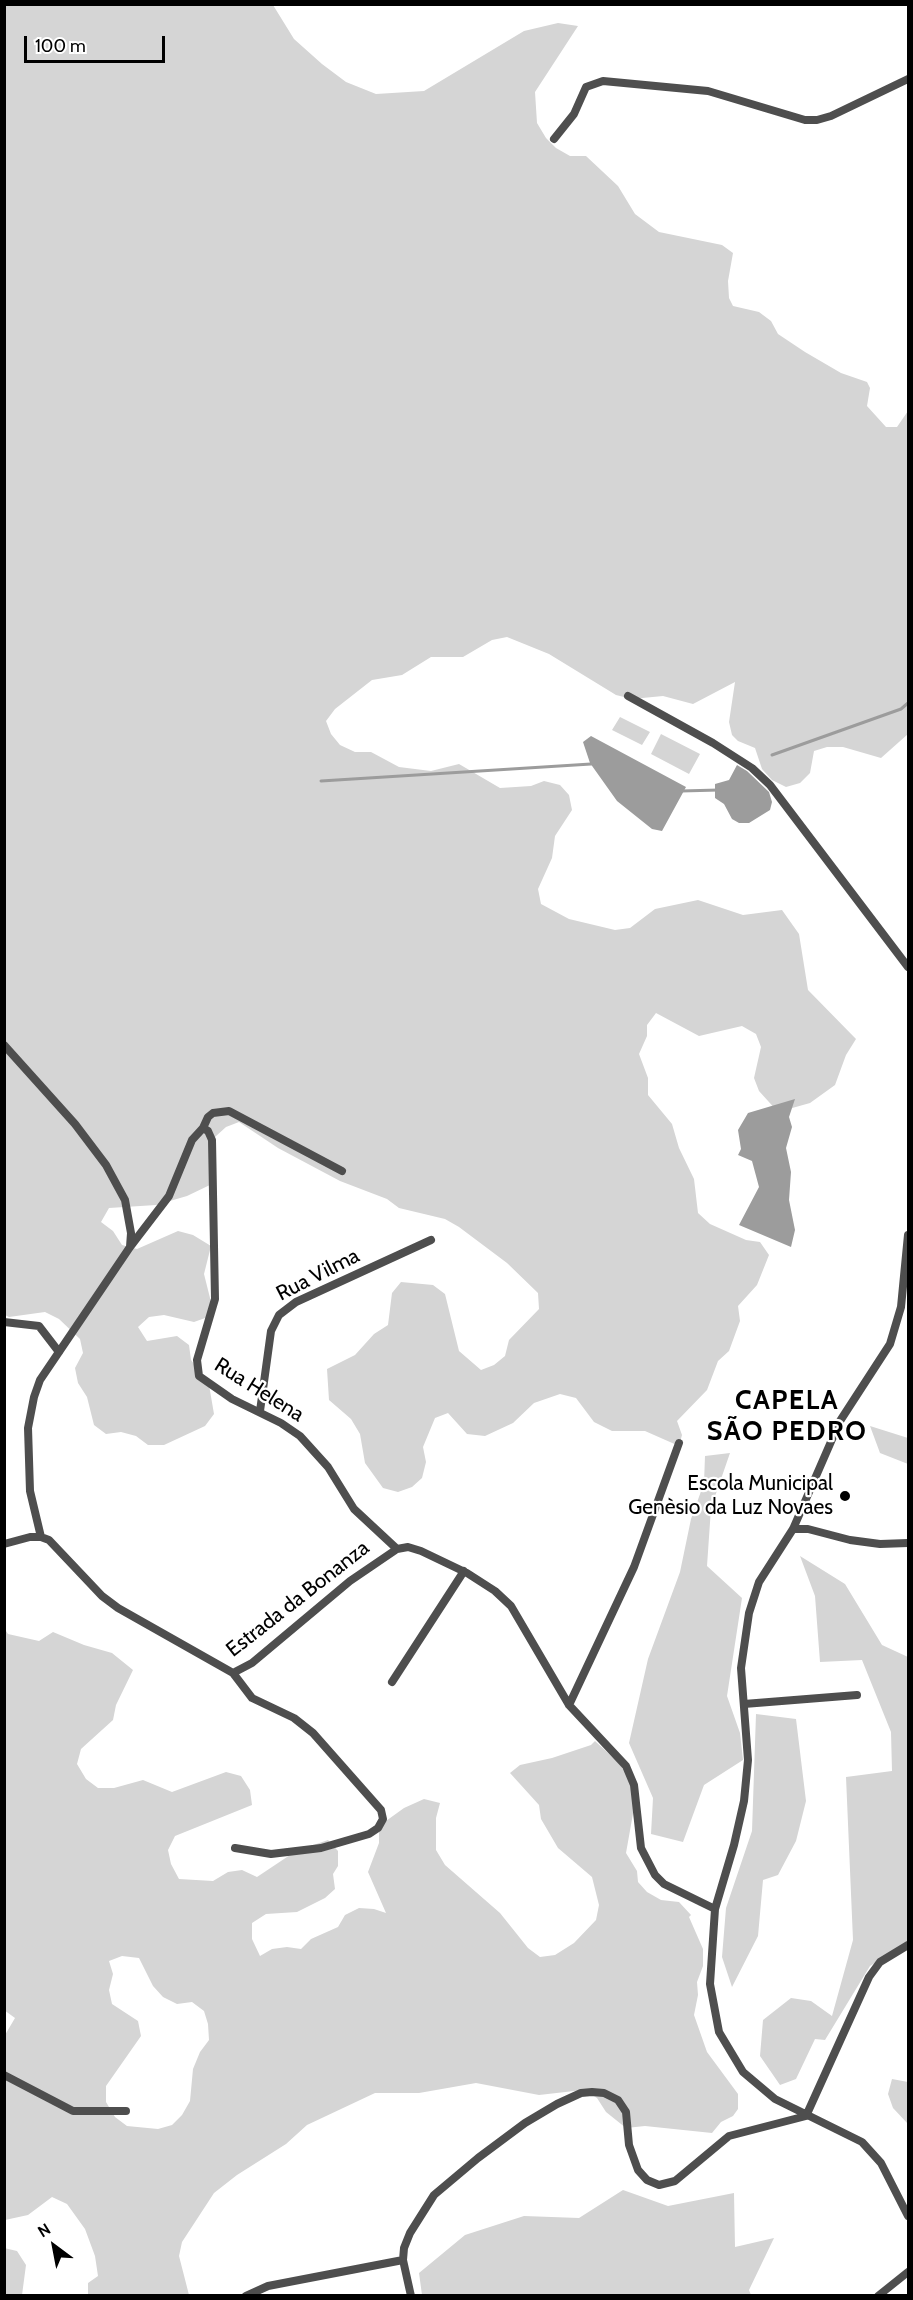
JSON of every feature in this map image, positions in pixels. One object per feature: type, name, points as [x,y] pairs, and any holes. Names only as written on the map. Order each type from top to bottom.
[{"type":"street","points":[[554,139],[574,114],[586,87],[603,81],[708,91],[805,120],[817,120],[831,116],[909,79]]},
{"type":"street","points":[[628,696],[713,743],[752,768],[770,785],[909,967]]},
{"type":"street","points":[[4,1045],[75,1124],[117,1181],[129,1216],[130,1247]]},
{"type":"street","points":[[4,1544],[41,1537],[30,1491],[28,1428],[40,1380],[130,1247],[169,1196],[192,1140],[203,1128],[208,1117],[213,1113],[229,1111],[342,1171]]},
{"type":"street","name":"Rua Helena","points":[[203,1128],[208,1131],[212,1140],[215,1299],[197,1360],[199,1376],[232,1399],[281,1423],[316,1452],[354,1509],[397,1549]]},
{"type":"street","points":[[909,1235],[901,1307],[890,1344],[840,1421],[793,1529],[754,1595],[742,1649],[748,1760],[744,1801],[715,1909],[710,1984],[719,2032],[743,2072],[757,2086],[806,2116],[849,2134],[872,2151],[881,2163],[909,2216]]},
{"type":"street","name":"Rua Vilma","points":[[260,1411],[271,1331],[279,1315],[296,1302],[431,1240]]},
{"type":"street","points":[[4,1322],[39,1326],[59,1352]]},
{"type":"street","points":[[569,1705],[634,1567],[679,1443]]},
{"type":"street","points":[[793,1529],[808,1528],[850,1540],[880,1544],[909,1543]]},
{"type":"street","name":"Estrada da Bonanza","points":[[41,1537],[60,1549],[102,1596],[118,1608],[233,1673],[252,1663],[350,1581],[397,1549],[408,1547],[421,1551],[464,1571],[495,1591],[511,1606],[569,1705],[618,1757],[631,1776],[641,1848],[655,1875],[664,1884],[715,1909]]},
{"type":"street","points":[[393,1682],[464,1571]]},
{"type":"street","points":[[233,1673],[252,1698],[294,1718],[313,1733],[381,1810],[383,1819],[378,1828],[369,1834],[321,1848],[271,1854],[235,1848]]},
{"type":"street","points":[[744,1704],[856,1695]]},
{"type":"street","points":[[806,2116],[869,1977],[880,1962],[909,1945]]},
{"type":"street","points":[[4,2075],[73,2111],[126,2111]]},
{"type":"street","points":[[411,2295],[403,2260],[410,2233],[434,2195],[448,2181],[525,2123],[582,2093],[604,2093],[623,2105],[626,2112],[629,2145],[638,2170],[647,2180],[659,2185],[675,2181],[729,2136],[806,2116]]},
{"type":"street","points":[[246,2295],[268,2286],[403,2260]]},
{"type":"street","points":[[878,2295],[909,2272]]},
{"type":"shaded area","points":[[4,5],[273,5],[294,39],[322,64],[346,82],[376,94],[424,91],[524,31],[558,23],[578,26],[535,92],[537,123],[546,138],[556,148],[570,156],[586,156],[618,186],[635,214],[659,232],[722,245],[733,253],[728,281],[729,298],[733,306],[759,312],[771,321],[778,334],[805,352],[841,373],[867,382],[870,388],[867,406],[886,427],[897,427],[908,411],[908,734],[881,758],[843,747],[827,747],[814,751],[810,773],[800,783],[786,787],[772,780],[762,769],[755,748],[738,741],[732,735],[729,722],[735,682],[693,704],[663,696],[632,699],[616,695],[549,654],[507,637],[492,640],[463,657],[431,657],[402,675],[372,680],[335,709],[326,721],[331,734],[340,745],[355,752],[371,752],[399,767],[431,771],[459,764],[500,788],[531,786],[544,781],[560,785],[569,795],[572,810],[555,836],[552,858],[538,889],[541,904],[569,919],[615,930],[630,928],[655,909],[698,900],[743,915],[782,910],[799,934],[808,990],[856,1039],[846,1055],[835,1085],[810,1103],[778,1112],[759,1091],[754,1078],[761,1047],[756,1034],[742,1026],[699,1036],[656,1013],[647,1025],[647,1036],[639,1054],[648,1078],[648,1095],[672,1124],[679,1148],[694,1179],[698,1213],[710,1224],[746,1240],[760,1242],[769,1255],[757,1285],[738,1306],[740,1321],[729,1351],[718,1361],[707,1390],[677,1421],[682,1435],[679,1446],[645,1431],[612,1431],[594,1422],[576,1398],[560,1394],[534,1403],[513,1423],[485,1436],[467,1434],[448,1413],[435,1418],[423,1447],[426,1462],[422,1478],[412,1487],[398,1492],[383,1488],[365,1463],[360,1434],[351,1419],[329,1400],[327,1369],[355,1355],[374,1334],[388,1325],[392,1293],[401,1282],[433,1285],[445,1294],[459,1351],[481,1370],[494,1365],[505,1356],[509,1340],[539,1309],[538,1293],[507,1263],[459,1227],[445,1219],[399,1208],[387,1199],[340,1181],[278,1148],[239,1122],[226,1127],[215,1137],[212,1152],[212,1184],[187,1196],[156,1205],[109,1208],[101,1222],[113,1231],[122,1245],[137,1249],[178,1231],[193,1235],[211,1246],[204,1274],[211,1302],[208,1317],[194,1322],[164,1315],[149,1317],[138,1327],[147,1341],[177,1336],[189,1345],[191,1360],[209,1385],[214,1414],[205,1426],[164,1445],[148,1445],[136,1436],[121,1432],[106,1434],[94,1425],[87,1397],[78,1383],[75,1368],[83,1353],[80,1339],[59,1319],[45,1312],[9,1317],[5,1315]]},
{"type":"shaded area","points":[[620,717],[650,732],[642,745],[612,730]]},
{"type":"shaded area","points":[[661,734],[700,754],[689,774],[651,754]]},
{"type":"shaded area","points":[[591,736],[686,787],[662,831],[652,829],[617,801],[590,763],[583,742]]},
{"type":"shaded area","points":[[737,765],[747,771],[769,792],[772,802],[770,810],[749,823],[739,823],[732,819],[724,804],[715,798],[715,784],[729,780]]},
{"type":"shaded area","points":[[795,1099],[789,1117],[792,1127],[786,1148],[791,1172],[789,1200],[795,1230],[791,1247],[739,1225],[759,1187],[752,1161],[738,1155],[741,1149],[738,1130],[748,1113]]},
{"type":"shaded area","points":[[870,1426],[908,1438],[908,1464],[880,1453]]},
{"type":"shaded area","points":[[730,1453],[711,1508],[707,1566],[742,1598],[727,1696],[740,1733],[743,1760],[704,1785],[683,1842],[651,1834],[653,1798],[629,1743],[648,1659],[680,1572],[691,1519],[704,1483],[705,1456]]},
{"type":"shaded area","points":[[800,1556],[845,1584],[882,1645],[908,1657],[908,1942],[870,1966],[825,2040],[815,2039],[796,2079],[780,2085],[760,2056],[763,2020],[791,1998],[811,2001],[832,2016],[853,1940],[846,1777],[892,1771],[891,1732],[862,1660],[820,1662],[815,1596]]},
{"type":"shaded area","points":[[4,1628],[8,1634],[39,1641],[53,1632],[84,1645],[112,1653],[133,1670],[116,1705],[113,1720],[81,1749],[77,1764],[86,1779],[98,1788],[114,1788],[143,1780],[172,1792],[226,1772],[241,1776],[250,1790],[252,1805],[175,1836],[168,1850],[171,1864],[179,1879],[213,1881],[228,1872],[242,1870],[257,1877],[296,1851],[328,1840],[338,1851],[338,1866],[333,1874],[335,1889],[325,1898],[297,1912],[266,1914],[252,1923],[252,1939],[260,1956],[272,1949],[287,1947],[301,1949],[311,1939],[338,1927],[345,1915],[359,1908],[386,1913],[368,1872],[379,1843],[379,1826],[404,1808],[424,1799],[440,1803],[436,1818],[436,1850],[445,1865],[500,1913],[528,1948],[540,1957],[555,1955],[574,1943],[596,1920],[599,1905],[592,1877],[558,1848],[541,1819],[539,1805],[510,1773],[520,1765],[552,1758],[591,1745],[595,1741],[619,1763],[637,1791],[626,1853],[637,1871],[638,1882],[647,1892],[661,1900],[679,1902],[691,1915],[689,1917],[703,1949],[703,1966],[697,1982],[698,1995],[694,2015],[707,2052],[738,2094],[738,2109],[733,2116],[721,2122],[712,2133],[645,2126],[626,2128],[606,2112],[597,2098],[583,2090],[539,2095],[476,2083],[419,2093],[375,2093],[307,2125],[286,2144],[237,2175],[214,2193],[182,2242],[179,2256],[189,2295],[88,2295],[88,2283],[98,2276],[95,2256],[85,2229],[67,2204],[52,2197],[28,2215],[5,2220],[5,2035],[15,2018],[4,2010]],"holes":[[[122,1956],[139,1958],[153,1986],[163,1997],[177,2004],[192,2002],[204,2011],[208,2024],[209,2040],[200,2052],[193,2069],[190,2101],[182,2115],[172,2125],[158,2129],[127,2126],[115,2117],[106,2102],[106,2086],[141,2036],[138,2021],[112,2004],[109,1990],[113,1974],[109,1961]]]},
{"type":"shaded area","points":[[756,1714],[796,1719],[806,1801],[796,1841],[778,1875],[763,1880],[758,1936],[732,1987],[722,1957],[726,1908],[752,1831]]},
{"type":"shaded area","points":[[892,2079],[908,2082],[908,2124],[893,2108],[888,2094]]},
{"type":"shaded area","points":[[623,2190],[668,2206],[734,2193],[735,2247],[774,2238],[749,2290],[751,2295],[422,2295],[419,2273],[465,2235],[524,2216],[579,2218]]},
{"type":"shaded area","points":[[4,2248],[17,2251],[26,2265],[22,2295],[5,2295]]},
{"type":"waterway","points":[[772,755],[901,709],[908,703]]},
{"type":"waterway","points":[[321,781],[591,764]]},
{"type":"waterway","points":[[681,791],[719,790]]},
{"type":"place","name":"Escola Municipal Genèsio da Luz Novaes","points":[[845,1496]]},
{"type":"district","name":"CAPELA SÃO PEDRO","points":[[787,1416]]}]
